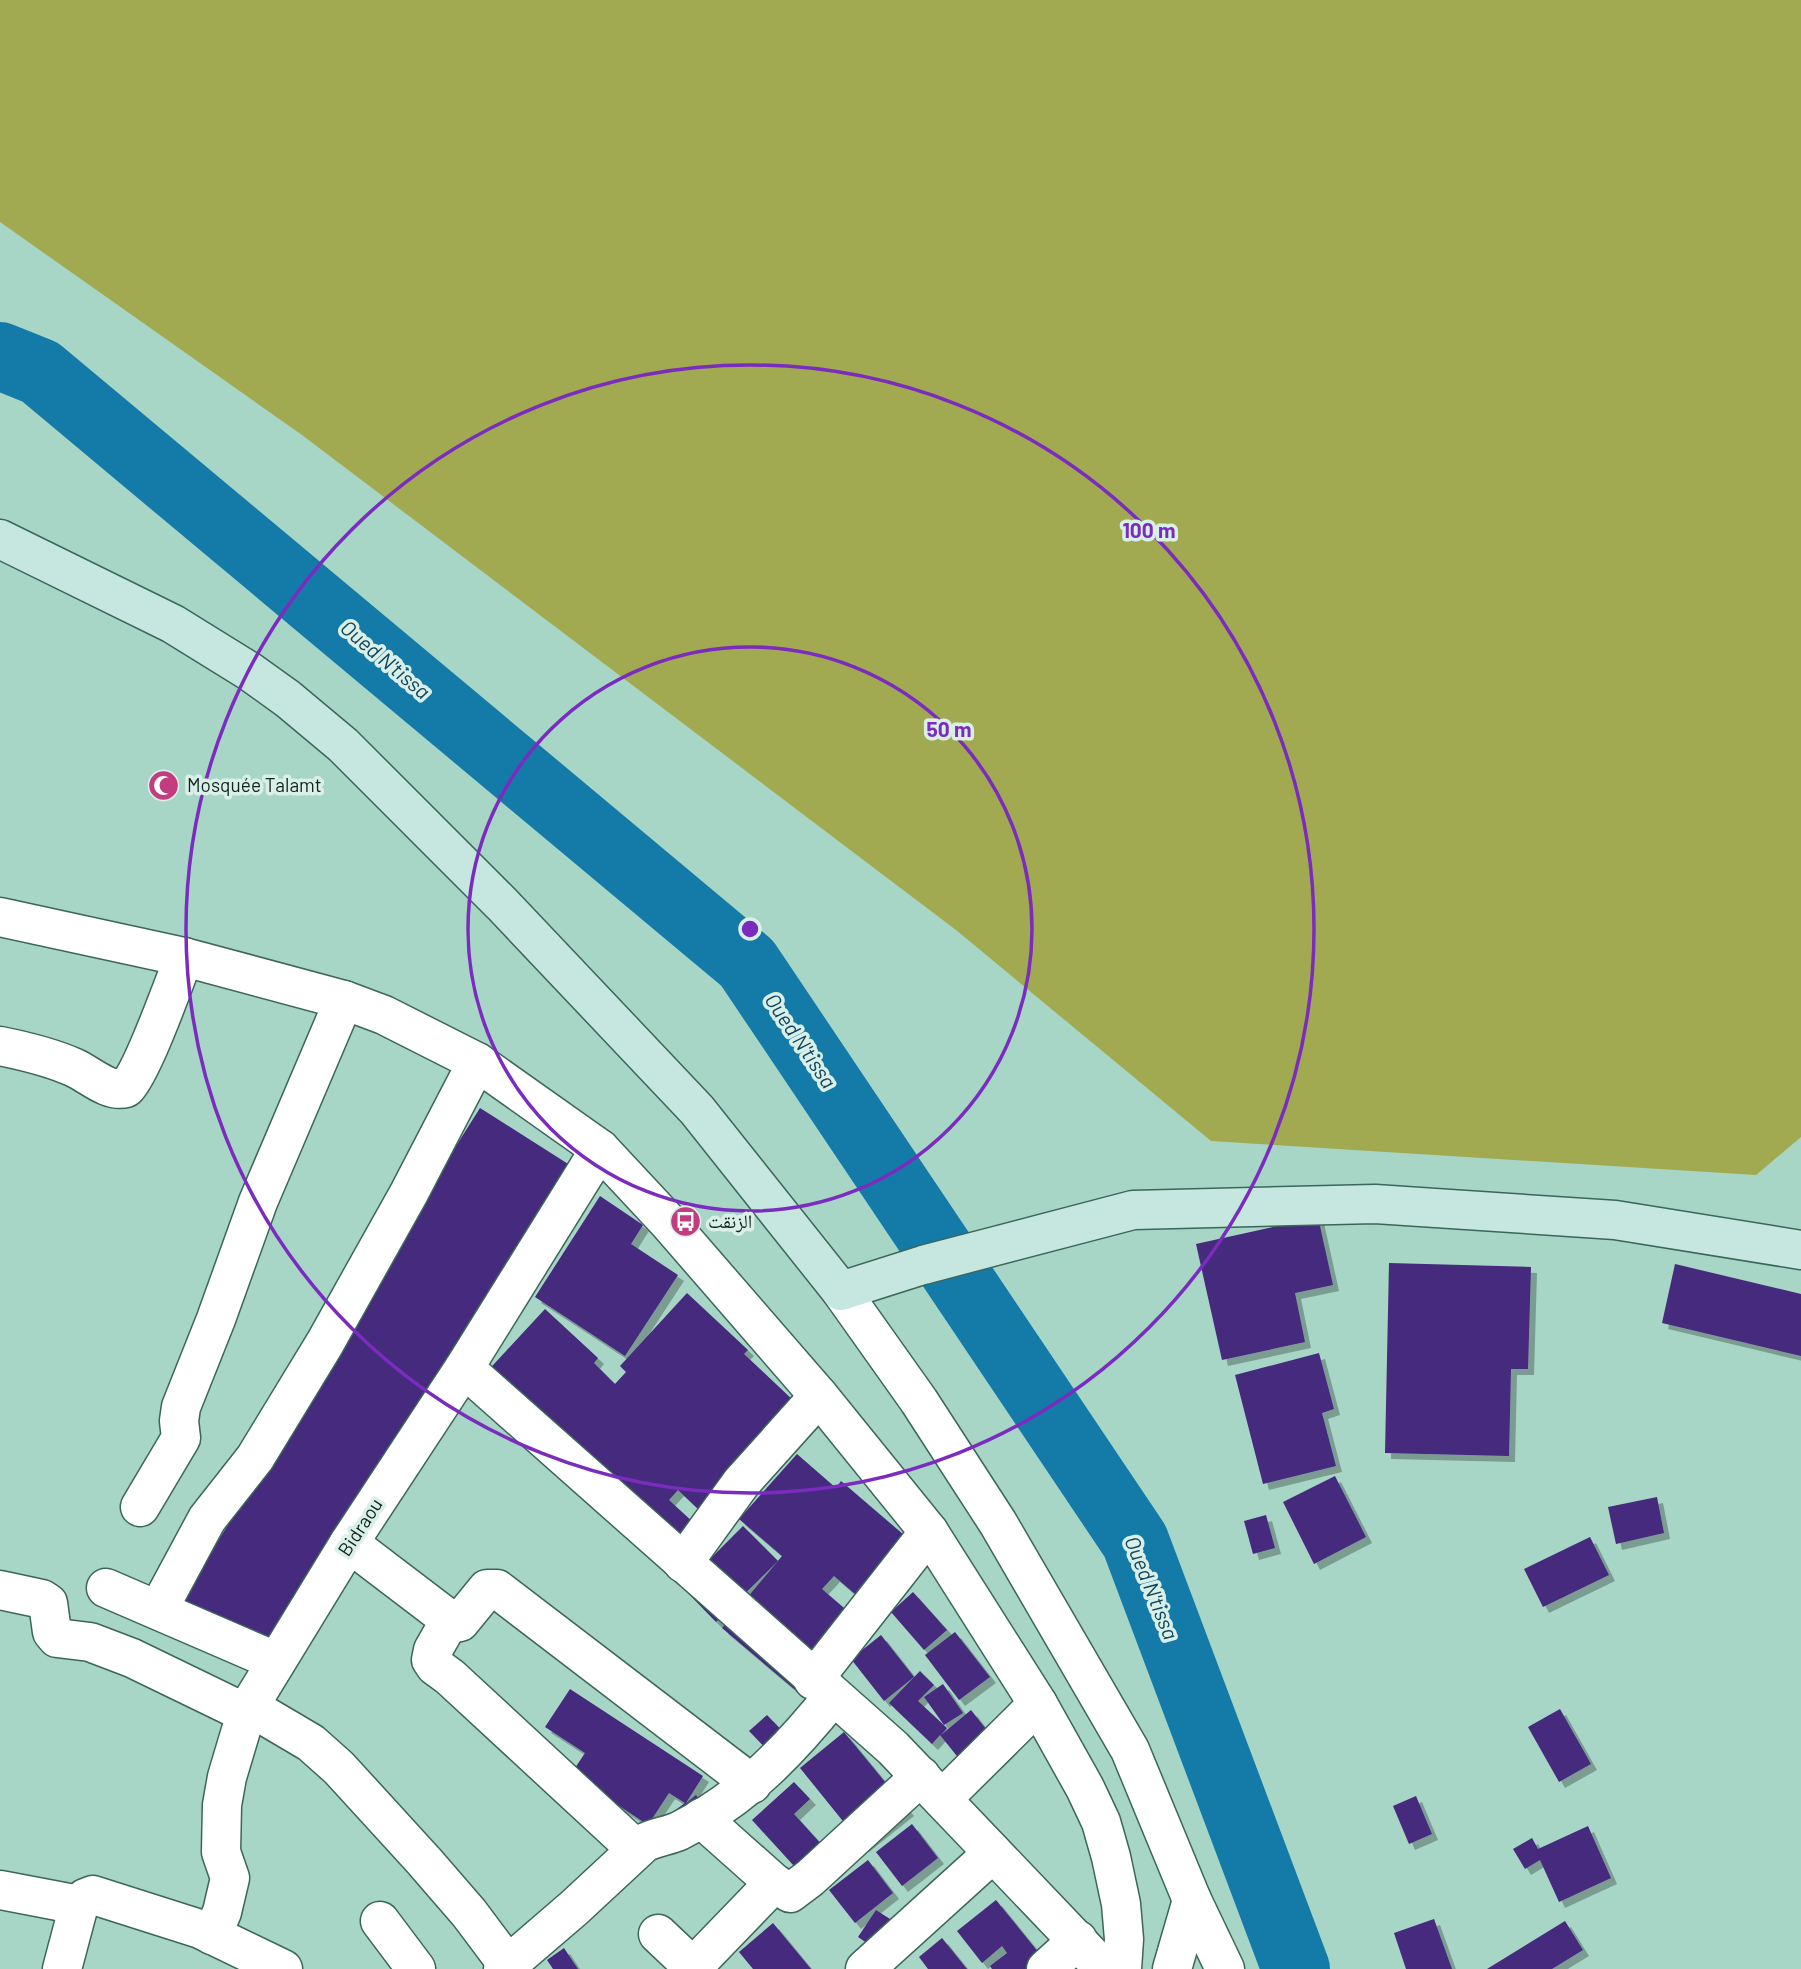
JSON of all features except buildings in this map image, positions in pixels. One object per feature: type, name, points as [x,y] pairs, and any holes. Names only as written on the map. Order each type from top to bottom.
[{"type":"main road","points":[[0,539],[173,624],[249,671],[288,699],[343,745],[502,904],[697,1110],[841,1291],[923,1265],[1133,1210],[1375,1204],[1615,1220],[1801,1250]]},
{"type":"street","points":[[2,925],[184,957],[344,1000],[384,1015],[477,1062],[600,1149],[669,1223],[819,1396],[929,1532],[1038,1704],[1101,1822],[1121,1904],[1124,1939],[1122,1969]]},
{"type":"street","points":[[0,1046],[46,1057],[75,1068],[113,1088],[125,1088],[131,1083],[143,1058],[184,957]]},
{"type":"street","points":[[140,1507],[181,1438],[181,1406],[208,1342],[258,1202],[344,1000]]},
{"type":"street","points":[[158,1610],[207,1519],[255,1458],[325,1343],[409,1193],[477,1062]]},
{"type":"street","name":"Bidraou","points":[[212,1935],[222,1912],[230,1878],[221,1852],[222,1805],[227,1777],[247,1710],[275,1661],[464,1368],[600,1149]]},
{"type":"street","points":[[841,1291],[919,1401],[998,1523],[1130,1750],[1192,1900],[1225,1969]]},
{"type":"street","points":[[464,1368],[932,1788],[1104,1969]]},
{"type":"street","points":[[683,1563],[741,1483],[819,1396]]},
{"type":"street","points":[[0,1590],[42,1599],[48,1603],[52,1632],[57,1637],[90,1642],[180,1680],[230,1706],[247,1710],[287,1727],[312,1744],[339,1768],[469,1913],[507,1967],[636,1849],[648,1840],[670,1835],[701,1818],[752,1784],[798,1740],[823,1688],[929,1532]]},
{"type":"street","points":[[349,1544],[450,1620],[460,1622],[487,1589],[495,1588],[752,1784]]},
{"type":"street","points":[[106,1588],[275,1661]]},
{"type":"street","points":[[450,1620],[432,1654],[431,1660],[435,1666],[636,1849]]},
{"type":"street","points":[[701,1818],[774,1883],[788,1893],[794,1892],[1038,1704]]},
{"type":"street","points":[[865,1969],[993,1853]]},
{"type":"street","points":[[657,1934],[694,1968],[774,1883]]},
{"type":"street","points":[[0,1890],[79,1905]]},
{"type":"street","points":[[62,1969],[79,1905],[85,1898],[93,1895],[175,1920],[283,1969]]},
{"type":"street","points":[[1172,1969],[1192,1900]]},
{"type":"street","points":[[380,1921],[416,1969]]},
{"type":"street","points":[[1046,1969],[1078,1940]]},
{"type":"green space","points":[[0,0],[1801,0],[1801,1137],[1756,1175],[1211,1141],[956,930],[302,435],[0,222]]},
{"type":"waterway","name":"Oued N'tissa","points":[[0,356],[40,372],[747,963],[1135,1541],[1296,1969]]},
{"type":"place","name":"Mosquée Talamt","points":[[164,785]]},
{"type":"place","name":"الزنقت","points":[[685,1221]]}]
